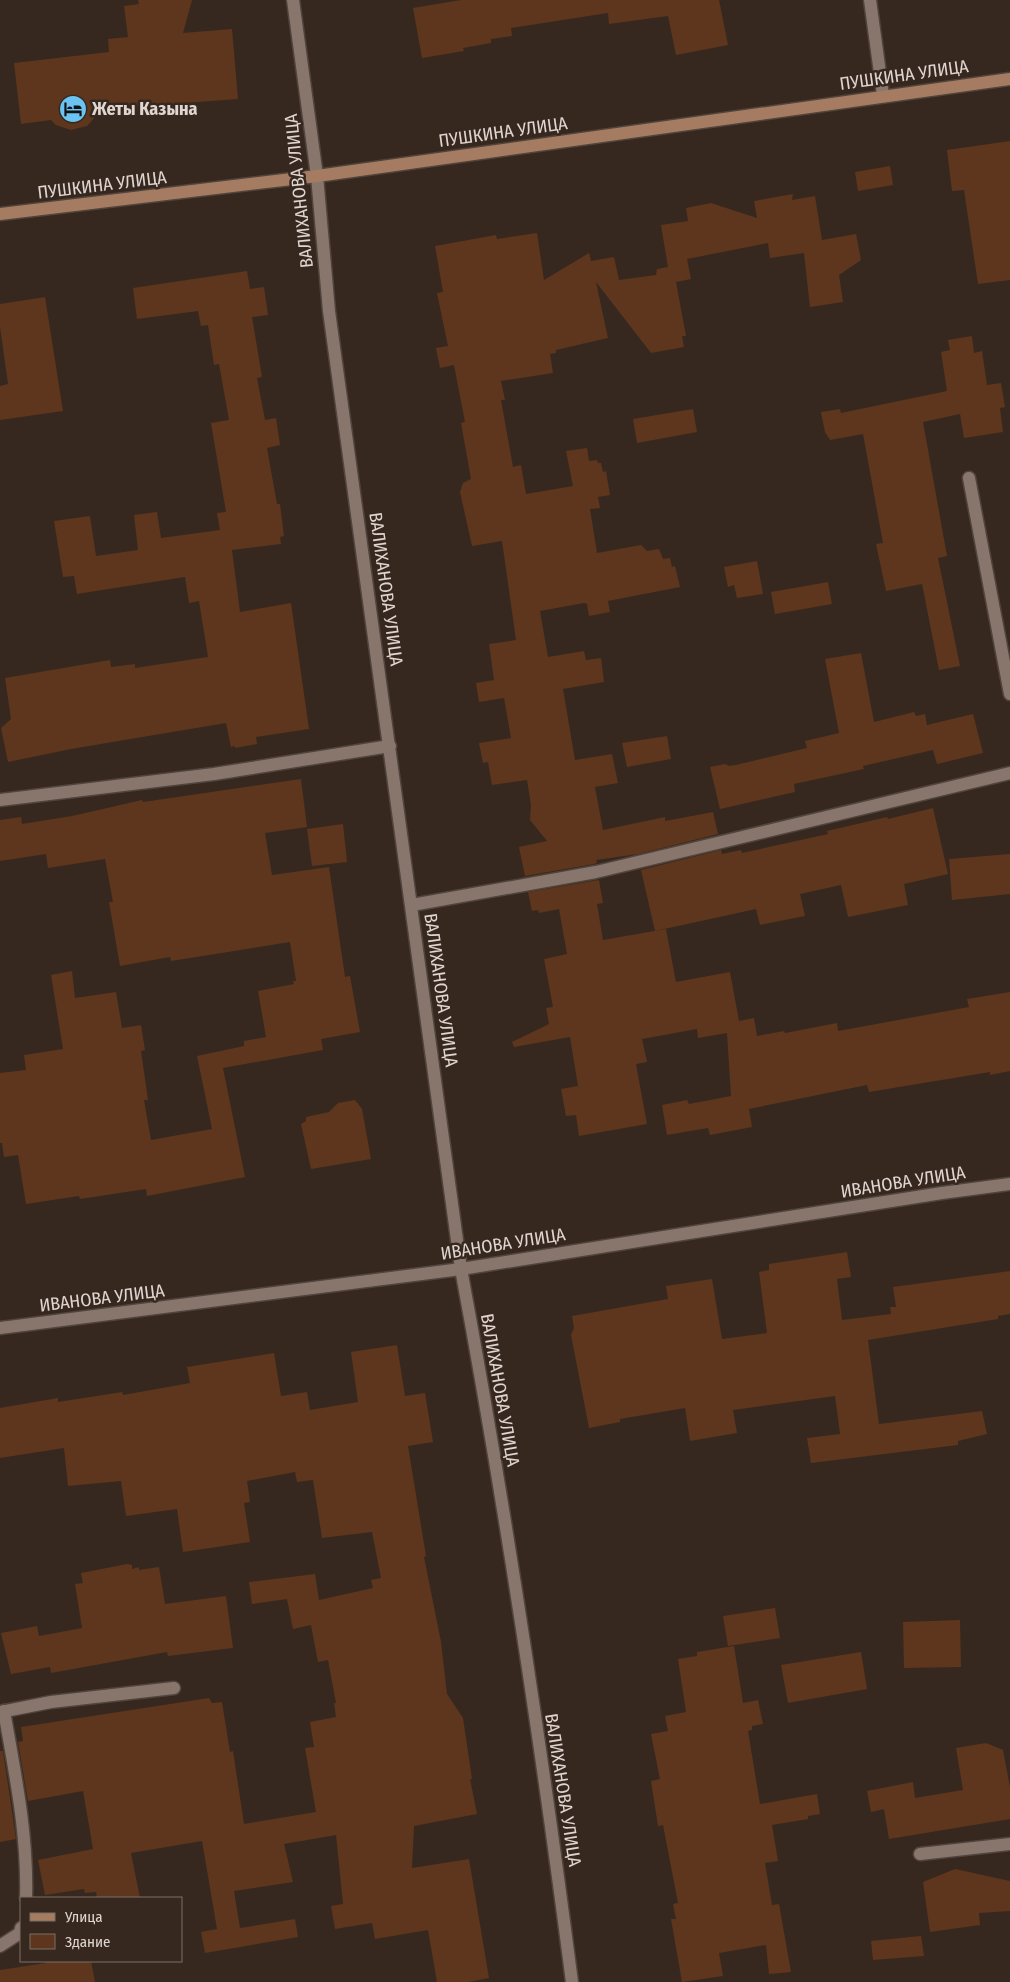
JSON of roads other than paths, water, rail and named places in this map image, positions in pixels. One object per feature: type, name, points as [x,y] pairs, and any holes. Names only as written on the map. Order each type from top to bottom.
[{"type":"street","name":"ВАЛИХАНОВА УЛИЦА","points":[[293,0],[317,176],[329,311],[461,1269],[480,1372],[547,1799],[572,1982]]},
{"type":"street","points":[[870,0],[883,95]]},
{"type":"street","name":"ПУШКИНА УЛИЦА","points":[[0,214],[317,176],[883,95],[1010,79]]},
{"type":"street","points":[[969,478],[1010,694]]},
{"type":"street","points":[[0,800],[214,774],[390,746]]},
{"type":"street","points":[[412,906],[596,872],[1010,773]]},
{"type":"street","name":"ИВАНОВА УЛИЦА","points":[[0,1328],[461,1269],[942,1192],[1010,1184]]},
{"type":"street","points":[[26,1897],[27,1872],[21,1814],[2,1712],[52,1702],[174,1688]]},
{"type":"street","points":[[920,1854],[1010,1844]]},
{"type":"street","points":[[0,1946],[20,1933]]},
{"type":"place","name":"Жеты Казына","points":[[73,109]]}]
